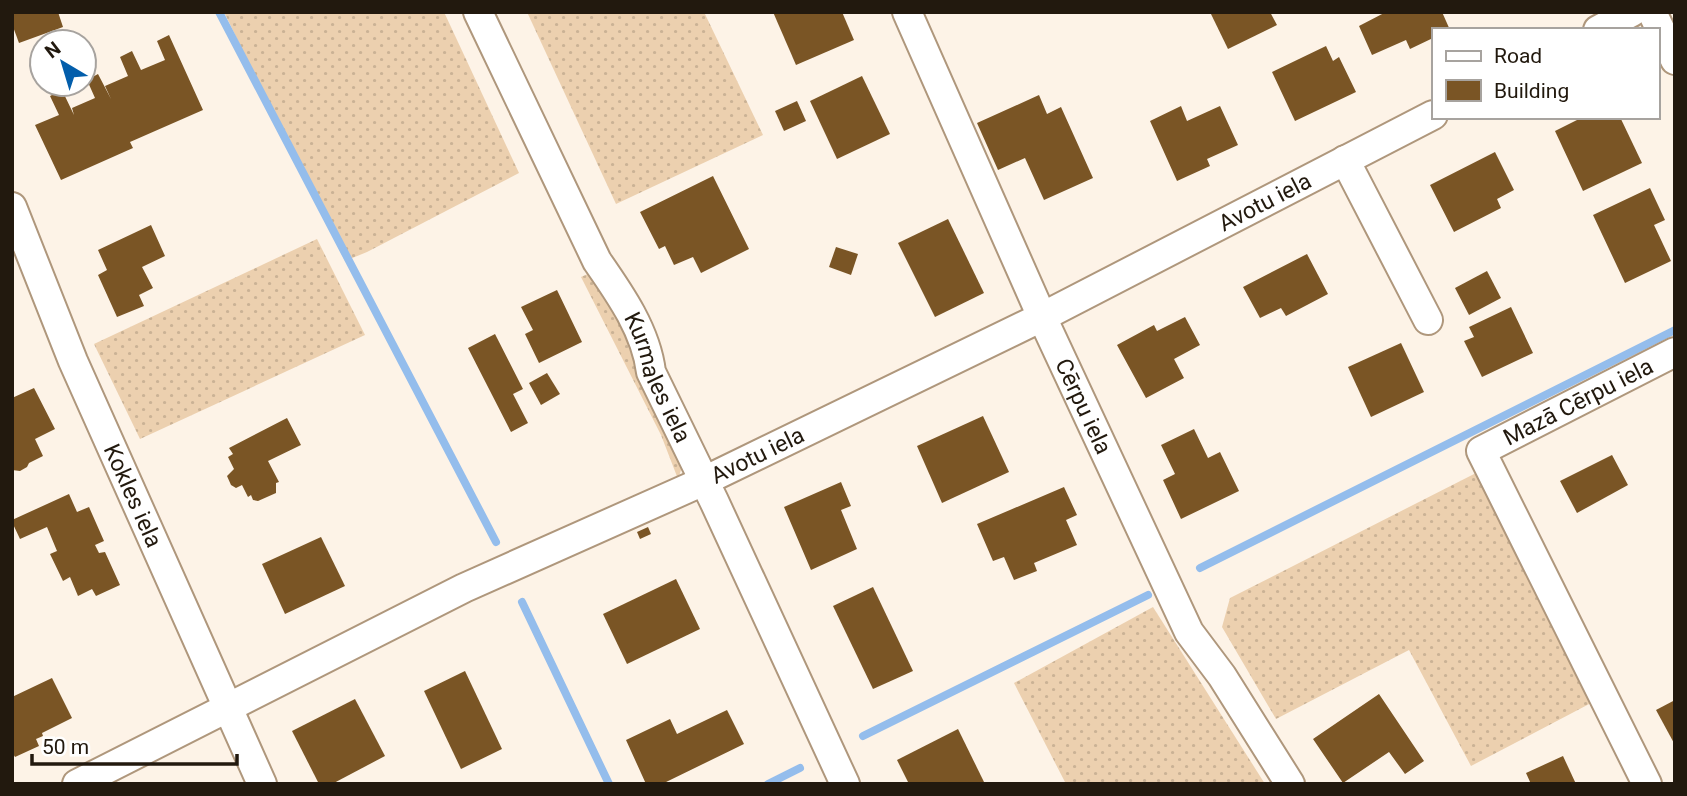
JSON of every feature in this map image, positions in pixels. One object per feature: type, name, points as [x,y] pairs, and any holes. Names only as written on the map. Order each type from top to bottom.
[{"type":"street","name":"Kurmales iela","points":[[478,12],[597,261],[618,292],[649,350],[651,372],[845,784]]},
{"type":"street","name":"Cērpu iela","points":[[907,12],[1042,317],[1189,632],[1222,676],[1290,784]]},
{"type":"street","points":[[1602,28],[1632,12]]},
{"type":"street","points":[[1652,12],[1675,60]]},
{"type":"street","name":"Avotu iela","points":[[77,784],[464,588],[704,481],[1042,317],[1432,115]]},
{"type":"street","points":[[1345,160],[1428,320]]},
{"type":"street","name":"Kokles iela","points":[[12,206],[73,361],[262,784]]},
{"type":"street","name":"Mazā Cērpu iela","points":[[1647,784],[1481,451],[1675,352]]},
{"type":"shaded area","points":[[224,12],[444,12],[519,173],[345,261]]},
{"type":"shaded area","points":[[527,12],[704,12],[763,135],[616,204]]},
{"type":"shaded area","points":[[317,239],[365,335],[140,439],[94,344]]},
{"type":"shaded area","points":[[590,273],[603,298],[612,306],[637,354],[683,464],[678,479],[661,435],[581,277]]},
{"type":"shaded area","points":[[1476,473],[1593,702],[1471,766],[1409,650],[1276,719],[1222,627],[1230,598]]},
{"type":"shaded area","points":[[1153,607],[1265,784],[1066,784],[1014,683]]},
{"type":"building","points":[[12,12],[58,12],[63,27],[28,28],[28,40],[19,43],[12,24]]},
{"type":"building","points":[[773,12],[842,12],[854,40],[796,65]]},
{"type":"building","points":[[1210,12],[1270,12],[1277,25],[1228,49]]},
{"type":"building","points":[[1386,12],[1442,12],[1449,28],[1432,28],[1432,38],[1410,49],[1406,40],[1372,55],[1359,26]]},
{"type":"building","points":[[169,35],[203,110],[130,142],[133,148],[61,180],[35,125],[59,115],[51,98],[66,98],[74,115],[72,108],[98,98],[98,74],[111,99],[105,86],[128,76],[120,57],[132,51],[141,70],[165,60],[157,41]]},
{"type":"building","points":[[1326,46],[1333,61],[1339,57],[1356,92],[1295,121],[1272,72]]},
{"type":"building","points":[[862,76],[890,134],[837,159],[810,101]]},
{"type":"building","points":[[1039,95],[1047,114],[1061,107],[1093,178],[1044,200],[1025,158],[998,170],[977,123]]},
{"type":"building","points":[[797,101],[806,121],[784,131],[775,111]]},
{"type":"building","points":[[1181,106],[1187,121],[1220,106],[1238,145],[1207,159],[1210,166],[1177,181],[1150,121]]},
{"type":"building","points":[[1579,119],[1621,119],[1642,163],[1583,191],[1555,131]]},
{"type":"building","points":[[1495,152],[1514,190],[1497,199],[1501,208],[1454,232],[1430,185]]},
{"type":"building","points":[[713,176],[749,249],[701,273],[693,257],[674,265],[665,246],[659,249],[640,212]]},
{"type":"building","points":[[1650,188],[1665,220],[1654,225],[1671,261],[1625,283],[1593,215]]},
{"type":"building","points":[[948,219],[984,293],[935,317],[898,243]]},
{"type":"building","points":[[151,225],[165,256],[142,267],[153,288],[139,295],[144,306],[117,317],[98,275],[107,270],[98,250]]},
{"type":"building","points":[[836,247],[858,254],[851,275],[829,267]]},
{"type":"building","points":[[1307,254],[1328,294],[1286,316],[1281,308],[1260,318],[1243,287]]},
{"type":"building","points":[[1487,271],[1501,298],[1469,315],[1455,288]]},
{"type":"building","points":[[557,290],[582,342],[539,363],[525,334],[533,330],[521,307]]},
{"type":"building","points":[[1511,307],[1533,353],[1482,377],[1464,341],[1474,337],[1469,327]]},
{"type":"building","points":[[1185,317],[1200,345],[1174,359],[1184,378],[1146,398],[1117,345],[1154,325],[1157,331]]},
{"type":"building","points":[[495,334],[523,389],[513,394],[528,423],[511,432],[468,348]]},
{"type":"building","points":[[1401,343],[1424,392],[1371,417],[1348,367]]},
{"type":"building","points":[[547,373],[560,394],[541,405],[529,383]]},
{"type":"building","points":[[34,388],[55,429],[35,439],[43,456],[20,471],[12,470],[12,398]]},
{"type":"building","points":[[983,416],[1009,472],[942,503],[917,446]]},
{"type":"building","points":[[287,418],[301,445],[268,461],[279,482],[276,483],[276,493],[258,501],[253,500],[251,495],[248,497],[242,485],[236,488],[231,485],[227,476],[234,469],[228,457],[233,454],[229,448]]},
{"type":"building","points":[[1194,429],[1208,458],[1220,452],[1239,491],[1181,519],[1163,480],[1175,474],[1161,445]]},
{"type":"building","points":[[1612,455],[1628,485],[1577,513],[1560,481]]},
{"type":"building","points":[[841,482],[851,506],[841,510],[857,549],[811,570],[784,507]]},
{"type":"building","points":[[1064,487],[1077,515],[1066,520],[1077,545],[1034,563],[1037,571],[1014,580],[1004,557],[993,561],[977,524]]},
{"type":"building","points":[[69,494],[77,512],[89,507],[104,541],[95,545],[99,553],[105,552],[120,585],[96,596],[92,589],[78,596],[70,577],[63,581],[50,554],[57,551],[47,527],[20,539],[12,522]]},
{"type":"building","points":[[648,527],[651,534],[640,539],[637,532]]},
{"type":"building","points":[[321,537],[345,586],[285,614],[262,564]]},
{"type":"building","points":[[676,579],[700,629],[627,664],[603,614]]},
{"type":"building","points":[[873,587],[913,671],[873,689],[833,606]]},
{"type":"building","points":[[465,671],[502,749],[461,769],[424,691]]},
{"type":"building","points":[[52,678],[72,718],[42,733],[43,736],[36,739],[39,746],[15,757],[12,752],[12,697]]},
{"type":"building","points":[[1379,694],[1424,761],[1405,774],[1389,752],[1343,783],[1313,739]]},
{"type":"building","points":[[355,699],[385,756],[332,784],[319,784],[292,731]]},
{"type":"building","points":[[1675,700],[1675,745],[1656,710]]},
{"type":"building","points":[[727,710],[744,744],[662,784],[646,784],[626,740],[670,719],[677,734]]},
{"type":"building","points":[[958,729],[985,784],[909,784],[897,760]]},
{"type":"building","points":[[1563,756],[1576,784],[1531,784],[1526,773]]},
{"type":"waterway","points":[[219,12],[496,542]]},
{"type":"waterway","points":[[1200,568],[1675,330]]},
{"type":"waterway","points":[[863,736],[1148,595]]},
{"type":"waterway","points":[[522,602],[609,784]]},
{"type":"waterway","points":[[768,784],[800,768]]}]
